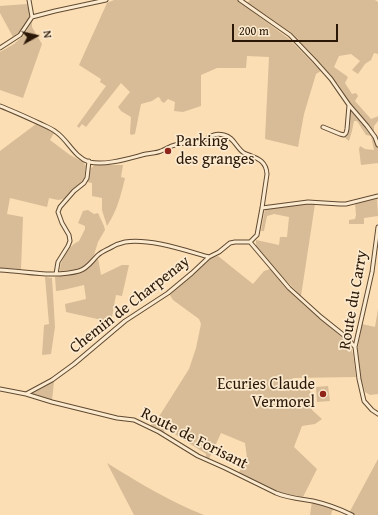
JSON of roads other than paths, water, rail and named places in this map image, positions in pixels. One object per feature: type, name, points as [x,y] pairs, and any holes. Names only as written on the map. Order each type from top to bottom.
[{"type":"street","points":[[29,0],[32,17]]},
{"type":"street","points":[[0,48],[20,35],[32,17],[106,0]]},
{"type":"street","points":[[240,0],[290,35],[331,79],[349,105],[375,137],[378,144]]},
{"type":"street","points":[[323,127],[344,135],[347,130],[349,105]]},
{"type":"street","points":[[0,106],[56,132],[77,154],[88,161],[98,163],[127,159],[161,151],[176,144],[185,142],[201,142],[215,134],[230,137],[239,149],[259,159],[267,169],[262,208],[256,235],[250,242],[289,288],[346,337],[355,347]]},
{"type":"street","points":[[56,274],[58,262],[70,241],[70,235],[62,223],[58,212],[60,207],[74,191],[84,183],[88,161]]},
{"type":"street","points":[[262,208],[308,202],[346,204],[378,196]]},
{"type":"street","name":"Route du Carry","points":[[378,227],[372,272],[355,347],[359,379],[364,400],[372,410],[378,414]]},
{"type":"street","points":[[0,270],[47,274],[80,271],[90,264],[98,255],[123,242],[156,243],[208,257]]},
{"type":"street","name":"Chemin de Charpenay","points":[[26,394],[52,380],[74,364],[125,322],[168,293],[208,257],[235,242],[250,242]]},
{"type":"street","name":"Route de Forisant","points":[[0,389],[26,394],[117,418],[134,420],[159,432],[198,456],[282,495],[316,502],[352,515]]},
{"type":"place","name":"Parking des granges","points":[[168,151]]},
{"type":"place","name":"Ecuries Claude Vermorel","points":[[323,394]]}]
